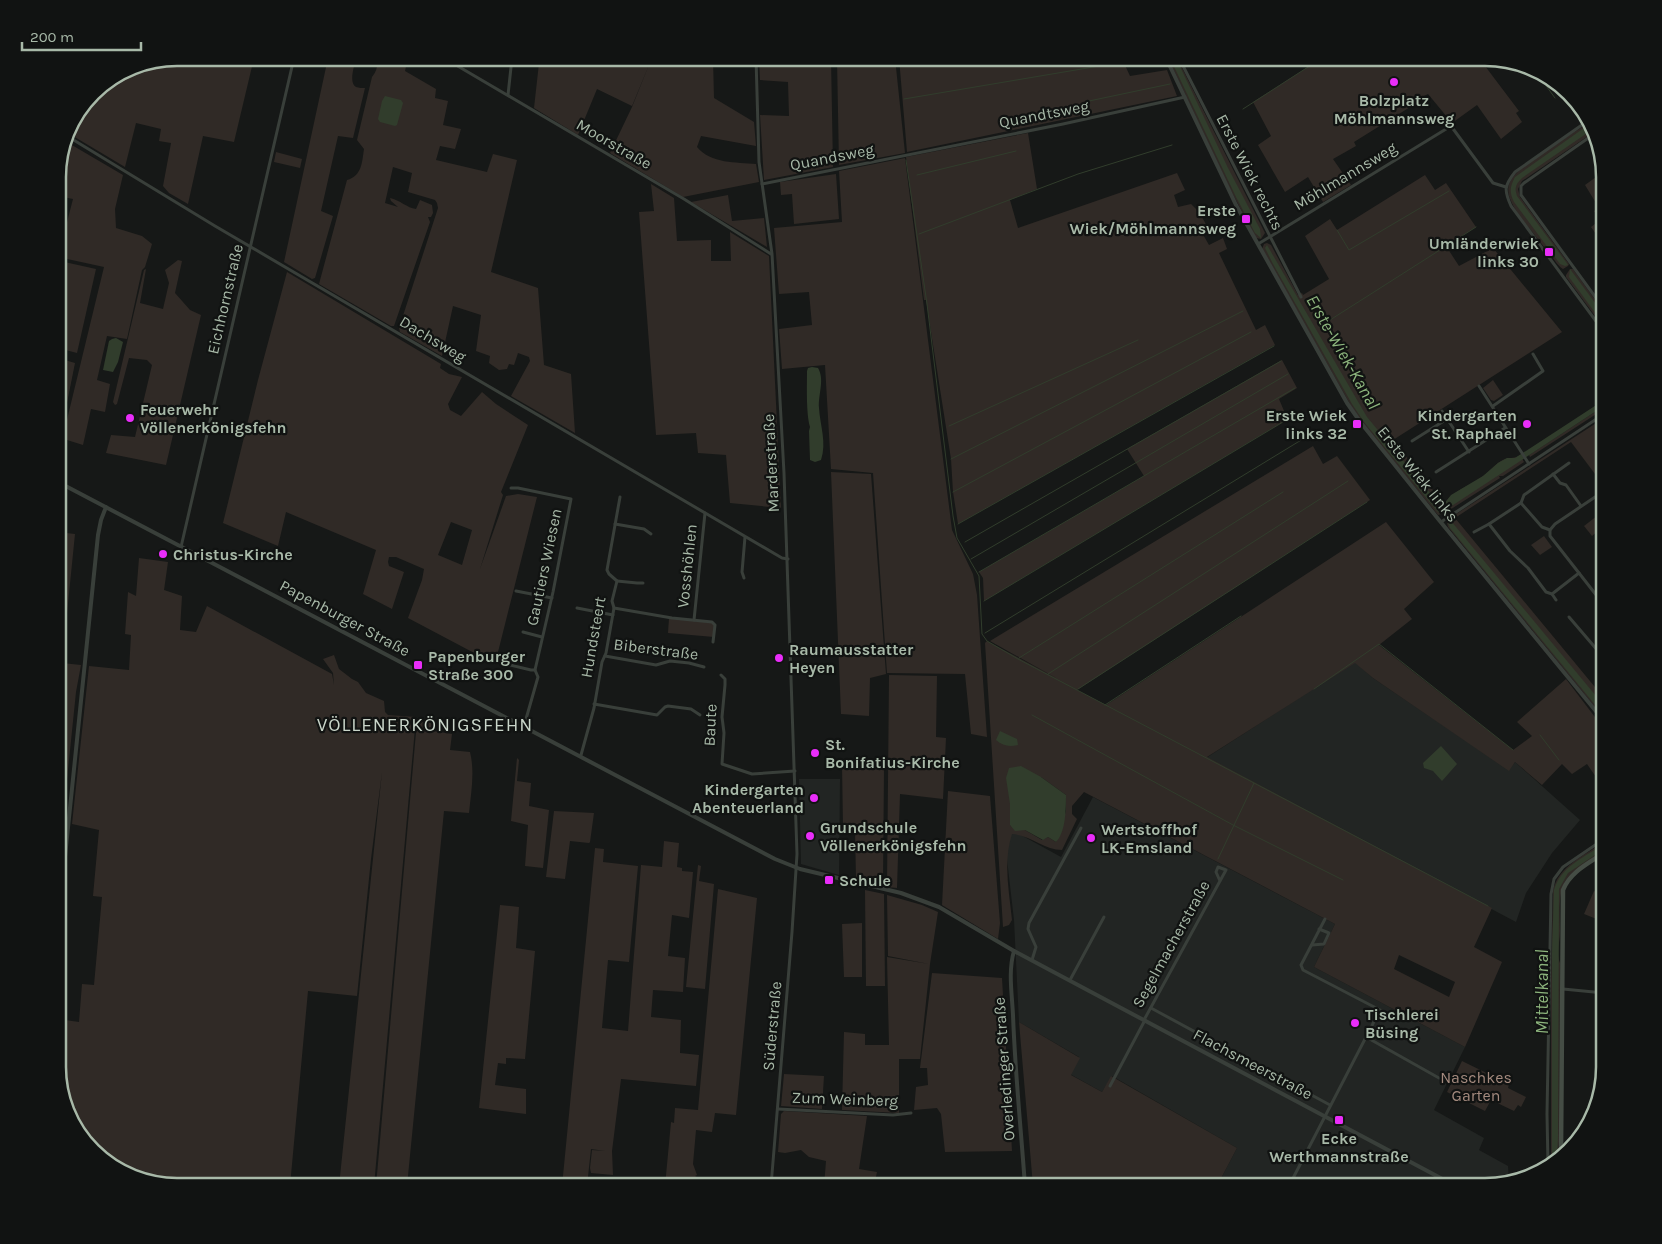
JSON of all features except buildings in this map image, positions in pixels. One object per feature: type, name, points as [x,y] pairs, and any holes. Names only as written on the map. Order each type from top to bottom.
[{"type":"main road","points":[[1561,1147],[1563,890],[1566,882],[1572,875],[1596,858]]},
{"type":"street","name":"Eichhornstraße","points":[[181,547],[292,66]]},
{"type":"street","name":"Moorstraße","points":[[458,66],[684,199],[772,254]]},
{"type":"street","points":[[508,95],[511,66]]},
{"type":"street","name":"Marderstraße","points":[[756,66],[759,162],[772,254],[788,558],[797,868]]},
{"type":"street","name":"Erste Wiek links","points":[[1170,66],[1236,205],[1347,403],[1441,522],[1596,711]]},
{"type":"street","name":"Erste Wiek rechts","points":[[1182,66],[1300,297]]},
{"type":"street","name":"Quandtsweg","points":[[908,154],[1063,124],[1185,97]]},
{"type":"street","points":[[1582,125],[1514,172],[1507,182],[1506,193],[1511,206],[1596,321]]},
{"type":"street","name":"Möhlmannsweg","points":[[1258,244],[1451,126],[1493,183],[1506,187]]},
{"type":"street","points":[[1588,138],[1524,183],[1521,186],[1521,195],[1596,298]]},
{"type":"street","name":"Dachsweg","points":[[73,140],[745,537],[782,558],[788,558]]},
{"type":"street","name":"Quandsweg","points":[[762,184],[908,154]]},
{"type":"street","points":[[1493,406],[1543,371],[1533,354]]},
{"type":"street","points":[[1479,386],[1529,464]]},
{"type":"street","points":[[1442,412],[1469,452]]},
{"type":"street","points":[[1412,441],[1447,419]]},
{"type":"street","points":[[1441,522],[1596,419]]},
{"type":"street","points":[[1436,472],[1505,428]]},
{"type":"street","points":[[1474,532],[1521,503],[1524,495],[1569,463]]},
{"type":"street","points":[[1553,474],[1560,482],[1566,485],[1581,506]]},
{"type":"street","name":"Papenburger Straße","points":[[66,486],[738,840],[797,868],[921,899],[939,907],[1002,944]]},
{"type":"street","name":"Gautiers Wiesen","points":[[511,488],[571,499],[552,598],[535,670],[538,677],[524,726]]},
{"type":"street","name":"Hundsteert","points":[[581,756],[613,615],[612,601],[617,581],[607,570],[620,497]]},
{"type":"street","points":[[1550,530],[1596,497]]},
{"type":"street","points":[[1521,503],[1542,527],[1550,530]]},
{"type":"street","points":[[66,847],[98,535],[106,507]]},
{"type":"street","name":"Vosshöhlen","points":[[694,620],[705,513]]},
{"type":"street","points":[[615,524],[644,530],[651,534]]},
{"type":"street","points":[[1489,524],[1510,551],[1528,568],[1546,592],[1552,594],[1556,600]]},
{"type":"street","points":[[1550,530],[1550,536],[1596,595]]},
{"type":"street","points":[[744,578],[742,572],[745,537]]},
{"type":"street","points":[[1552,594],[1579,573]]},
{"type":"street","points":[[617,581],[643,583]]},
{"type":"street","points":[[516,591],[552,598]]},
{"type":"street","points":[[577,608],[613,615]]},
{"type":"street","points":[[614,608],[714,623],[713,642]]},
{"type":"street","points":[[1569,618],[1596,649]]},
{"type":"street","points":[[523,632],[542,637]]},
{"type":"street","name":"Biberstraße","points":[[605,656],[649,665],[670,661],[689,663],[704,668]]},
{"type":"street","points":[[502,662],[535,670]]},
{"type":"street","name":"Baute","points":[[721,675],[725,679],[722,717],[724,734],[722,764],[752,774],[795,771]]},
{"type":"street","points":[[594,704],[657,715],[668,706],[691,709],[700,715]]},
{"type":"street","points":[[1032,960],[1036,947],[1028,928],[1029,924],[1081,828]]},
{"type":"street","points":[[1548,1158],[1551,894],[1554,879],[1563,866],[1596,844]]},
{"type":"street","name":"Süderstraße","points":[[773,1178],[797,868]]},
{"type":"street","name":"Segelmacherstraße","points":[[1110,1086],[1220,881]]},
{"type":"street","points":[[1070,980],[1104,917]]},
{"type":"street","points":[[1293,1178],[1380,1010],[1303,970],[1301,965],[1324,919]]},
{"type":"street","points":[[1311,945],[1324,944],[1329,933],[1319,929]]},
{"type":"street","name":"Flachsmeerstraße","points":[[1002,944],[1441,1178]]},
{"type":"street","name":"Overledinger Straße","points":[[1014,951],[1011,959],[1013,1030],[1025,1178]]},
{"type":"street","points":[[1563,989],[1596,992]]},
{"type":"street","name":"Flachsmeerstraße","points":[[1151,1008],[1330,1105]]},
{"type":"street","points":[[1366,1038],[1439,1078]]},
{"type":"street","name":"Zum Weinberg","points":[[778,1109],[893,1115],[911,1113]]},
{"type":"shaded area","points":[[1174,66],[1180,66],[1228,168],[1260,229],[1261,238],[1255,233]]},
{"type":"shaded area","points":[[385,96],[401,100],[403,103],[397,125],[395,126],[380,122],[378,119]]},
{"type":"shaded area","points":[[1584,128],[1586,134],[1522,178],[1516,188],[1517,196],[1568,265],[1560,264],[1514,202],[1511,195],[1511,187],[1515,177]]},
{"type":"shaded area","points":[[1267,245],[1367,417],[1441,506],[1451,495],[1483,476],[1498,463],[1507,458],[1515,458],[1596,405],[1596,411],[1445,509],[1441,514],[1364,422],[1352,404],[1265,248]]},
{"type":"shaded area","points":[[1570,269],[1596,304],[1596,314],[1569,277]]},
{"type":"shaded area","points":[[116,338],[123,342],[118,362],[113,372],[103,370],[109,341]]},
{"type":"shaded area","points":[[808,368],[818,368],[821,377],[819,408],[823,454],[821,460],[815,462],[810,460],[810,427],[807,399],[807,371]]},
{"type":"shaded area","points":[[1451,521],[1596,696],[1596,706],[1450,528],[1448,523]]},
{"type":"shaded area","points":[[1355,662],[1373,678],[1509,770],[1515,762],[1580,820],[1552,853],[1526,893],[1516,922],[1206,758]]},
{"type":"shaded area","points":[[1000,731],[1017,739],[1018,745],[1006,746],[1001,744],[996,740]]},
{"type":"shaded area","points":[[1441,746],[1457,764],[1442,781],[1433,771],[1424,768],[1423,763]]},
{"type":"shaded area","points":[[1021,766],[1041,777],[1066,795],[1064,826],[1056,842],[1048,837],[1043,840],[1025,830],[1015,831],[1010,825],[1010,804],[1006,778],[1009,768]]},
{"type":"shaded area","points":[[799,779],[840,779],[839,875],[801,864]]},
{"type":"shaded area","points":[[1093,797],[1335,924],[1314,967],[1465,1047],[1434,1110],[1484,1138],[1479,1150],[1508,1166],[1509,1175],[1485,1178],[1221,1178],[1237,1148],[1112,1076],[1102,1092],[1070,1074],[1079,1057],[1019,1022],[1014,920],[1003,825],[1061,857]]},
{"type":"shaded area","points":[[1596,849],[1596,854],[1568,873],[1559,889],[1558,1138],[1557,1150],[1552,1155],[1552,953],[1554,890],[1557,882],[1568,868]]},
{"type":"green space","points":[[170,66],[252,66],[234,142],[203,136],[188,204],[169,193],[163,186],[171,143],[159,141],[161,129],[136,123],[125,167],[74,137],[89,110],[110,89],[135,75],[156,68]]},
{"type":"green space","points":[[326,66],[354,66],[352,82],[356,87],[365,88],[353,138],[338,136],[321,211],[333,216],[315,278],[312,279],[284,262]]},
{"type":"green space","points":[[377,66],[406,66],[405,71],[436,89],[435,98],[448,101],[443,125],[461,129],[455,149],[440,146],[436,160],[487,172],[493,154],[517,160],[491,272],[538,288],[544,365],[571,374],[575,433],[511,396],[530,361],[529,357],[518,353],[514,365],[509,364],[507,369],[499,370],[489,363],[490,356],[476,351],[481,315],[453,306],[442,356],[400,332],[399,328],[438,208],[435,200],[408,192],[412,173],[393,167],[385,203],[398,207],[390,198],[416,209],[420,200],[432,205],[433,213],[431,217],[428,217],[430,222],[394,326],[319,284],[347,180],[356,175],[362,163],[364,149],[357,140],[372,77]]},
{"type":"green space","points":[[539,66],[649,66],[632,106],[597,89],[578,135],[534,108]]},
{"type":"green space","points":[[649,66],[713,66],[714,98],[754,122],[756,146],[701,136],[697,147],[709,157],[732,162],[756,164],[759,182],[683,197],[610,153]]},
{"type":"green space","points":[[759,66],[831,66],[833,167],[764,180],[760,115],[789,116],[788,82],[760,80]]},
{"type":"green space","points":[[837,66],[896,66],[905,153],[839,165]]},
{"type":"green space","points":[[900,66],[1125,66],[1130,76],[1167,70],[1177,96],[907,152]]},
{"type":"green space","points":[[1172,66],[1181,66],[1265,233],[1261,239],[1256,238],[1230,189]]},
{"type":"green space","points":[[1309,66],[1485,66],[1519,111],[1516,113],[1522,122],[1501,139],[1477,105],[1452,123],[1428,94],[1354,142],[1356,146],[1333,159],[1351,185],[1323,202],[1308,177],[1285,192],[1258,145],[1271,136],[1253,102]]},
{"type":"green space","points":[[1583,126],[1588,136],[1522,181],[1518,189],[1520,197],[1569,264],[1563,269],[1518,213],[1508,192],[1510,182],[1515,175],[1546,150]]},
{"type":"green space","points":[[1028,133],[1037,189],[1010,200],[1018,228],[1177,173],[1185,190],[1174,195],[1178,207],[1191,204],[1199,212],[1207,226],[1201,231],[1209,245],[1223,238],[1227,249],[1219,253],[1256,330],[1265,325],[1275,345],[958,524],[953,492],[951,459],[926,300],[924,300],[906,157]]},
{"type":"green space","points":[[71,145],[123,175],[115,209],[116,228],[142,236],[152,244],[145,267],[142,270],[127,339],[107,336],[97,380],[110,384],[105,412],[91,409],[83,445],[67,440],[66,424],[104,267],[66,259],[66,226],[73,199],[66,198],[66,170]]},
{"type":"green space","points":[[276,152],[302,159],[300,168],[274,162]]},
{"type":"green space","points":[[905,158],[952,530],[973,574],[977,595],[987,737],[971,734],[965,674],[887,673],[873,473],[831,469],[825,365],[782,369],[779,329],[812,325],[809,292],[779,294],[774,228],[842,222],[839,171]]},
{"type":"green space","points":[[836,174],[839,219],[794,224],[792,194],[781,195],[780,182]]},
{"type":"green space","points":[[1425,175],[1435,190],[1446,183],[1476,227],[1446,246],[1459,266],[1493,248],[1562,332],[1393,440],[1444,504],[1457,491],[1478,480],[1499,462],[1520,455],[1524,462],[1503,476],[1499,476],[1500,478],[1445,513],[1438,515],[1362,423],[1364,422],[1362,422],[1351,406],[1262,249],[1264,244],[1271,245],[1298,295],[1302,293],[1303,295],[1329,279],[1305,236],[1330,219],[1337,230]]},
{"type":"green space","points":[[1596,177],[1596,203],[1585,185]]},
{"type":"green space","points":[[651,184],[674,198],[677,241],[711,240],[711,261],[731,261],[730,232],[769,256],[781,508],[730,503],[726,455],[698,453],[696,433],[656,435],[639,212],[654,211]]},
{"type":"green space","points":[[728,195],[732,221],[764,218],[767,247],[691,202]]},
{"type":"green space","points":[[1596,223],[1596,234],[1591,227]]},
{"type":"green space","points":[[178,260],[182,261],[175,293],[190,310],[201,315],[166,465],[106,453],[111,435],[135,437],[152,365],[147,360],[129,358],[117,404],[115,405],[113,402],[144,270],[146,269],[140,303],[163,309],[169,283],[165,270]]},
{"type":"green space","points":[[66,262],[96,269],[77,353],[66,350]]},
{"type":"green space","points":[[1570,269],[1573,269],[1596,301],[1596,317],[1566,277]]},
{"type":"green space","points":[[287,272],[441,364],[440,368],[449,374],[462,377],[448,404],[450,410],[461,416],[482,392],[496,404],[528,425],[501,492],[503,495],[480,569],[506,496],[518,494],[537,497],[495,664],[408,618],[422,580],[424,569],[396,557],[389,557],[389,566],[404,572],[392,609],[363,594],[376,550],[286,512],[278,546],[223,523]],"holes":[[[451,522],[472,530],[462,565],[438,555]]]},
{"type":"green space","points":[[66,360],[75,363],[66,408]]},
{"type":"green space","points":[[1282,360],[1297,388],[1279,399],[1287,418],[1283,422],[984,601],[983,578],[979,572],[1144,476],[1127,449]]},
{"type":"green space","points":[[1493,380],[1503,395],[1494,401],[1491,400],[1483,388]]},
{"type":"green space","points":[[1596,411],[1596,414],[1530,457],[1529,455]]},
{"type":"green space","points":[[1596,423],[1596,475],[1571,442],[1455,518],[1596,688],[1596,708],[1448,527],[1447,523],[1450,518]]},
{"type":"green space","points":[[1313,446],[1323,464],[1337,456],[1370,500],[1077,690],[1106,705],[1386,522],[1434,582],[1404,609],[1412,619],[1379,645],[1513,750],[1532,736],[1517,722],[1566,679],[1596,718],[1596,777],[1587,764],[1572,774],[1562,764],[1542,785],[1515,762],[1509,771],[1373,678],[1355,663],[1207,757],[1492,908],[1474,947],[1502,962],[1465,1047],[1314,967],[1335,924],[1084,792],[1072,806],[1072,814],[1077,819],[1062,850],[1049,848],[1025,837],[1012,834],[1007,866],[1012,920],[1009,925],[1003,927],[985,643],[987,641],[1058,679],[990,641]],"holes":[[[1041,777],[1066,795],[1066,811],[1056,842],[1048,837],[1042,840],[1025,830],[1010,825],[1010,804]],[[1399,955],[1455,982],[1449,997],[1394,969]]]},
{"type":"green space","points":[[831,472],[871,474],[886,674],[870,678],[869,716],[841,714]]},
{"type":"green space","points":[[1596,517],[1596,533],[1592,536],[1584,526]]},
{"type":"green space","points":[[66,533],[75,534],[66,623]]},
{"type":"green space","points":[[1544,536],[1552,547],[1540,555],[1531,545]]},
{"type":"green space","points":[[139,558],[168,562],[164,590],[182,596],[180,630],[196,632],[207,606],[332,674],[334,685],[333,673],[323,659],[334,655],[339,669],[358,682],[366,693],[384,701],[385,712],[388,715],[416,717],[375,1178],[340,1178],[382,772],[357,996],[308,991],[291,1178],[177,1178],[156,1176],[142,1172],[122,1163],[99,1145],[81,1122],[75,1109],[68,1088],[66,1074],[66,1020],[79,1022],[82,984],[94,985],[102,897],[93,896],[99,830],[72,824],[89,666],[129,670],[131,635],[125,634],[128,592],[136,596]]},
{"type":"green space","points":[[669,618],[714,623],[714,637],[668,633]]},
{"type":"green space","points":[[66,663],[81,665],[76,692],[66,789]]},
{"type":"green space","points":[[889,675],[937,676],[936,737],[946,738],[943,799],[900,794],[897,888],[887,887]]},
{"type":"green space","points":[[417,721],[433,723],[433,731],[452,734],[450,750],[470,752],[472,790],[469,813],[444,811],[408,1178],[377,1178]]},
{"type":"green space","points":[[517,758],[519,760],[517,781],[531,783],[529,806],[549,810],[543,868],[525,866],[528,825],[511,821]]},
{"type":"green space","points":[[842,765],[883,767],[884,769],[883,882],[881,885],[856,879],[855,831],[843,827]]},
{"type":"green space","points":[[948,791],[990,796],[1000,923],[998,939],[942,905]]},
{"type":"green space","points":[[554,811],[594,813],[590,842],[570,841],[565,879],[546,877]]},
{"type":"green space","points":[[664,841],[679,843],[677,867],[682,868],[682,871],[693,872],[689,918],[672,915],[668,956],[685,958],[683,992],[653,990],[651,1017],[681,1020],[680,1053],[699,1055],[696,1086],[621,1079],[612,1151],[613,1175],[591,1173],[592,1150],[605,1151],[591,1149],[588,1178],[563,1178],[595,848],[604,849],[603,862],[638,866],[629,962],[608,960],[602,1028],[628,1031],[641,865],[662,867]]},
{"type":"green space","points":[[1596,847],[1596,856],[1578,868],[1565,882],[1560,900],[1558,951],[1560,963],[1559,1142],[1559,1149],[1551,1156],[1553,891],[1560,875]]},
{"type":"green space","points":[[698,865],[701,866],[699,881],[714,884],[705,989],[686,987]]},
{"type":"green space","points":[[718,889],[757,898],[736,1115],[715,1113],[712,1132],[696,1130],[693,1164],[697,1175],[695,1176],[699,1178],[666,1178],[671,1122],[674,1123],[675,1108],[698,1110]]},
{"type":"green space","points":[[865,890],[884,894],[885,986],[866,986]]},
{"type":"green space","points":[[1594,891],[1596,892],[1596,919],[1584,914]]},
{"type":"green space","points":[[887,895],[922,905],[938,912],[930,964],[920,1059],[899,1059],[899,1113],[842,1110],[844,1032],[865,1034],[865,1045],[889,1045],[887,957],[929,964],[888,956]]},
{"type":"green space","points":[[500,905],[519,907],[516,948],[535,951],[525,1059],[506,1058],[506,1064],[498,1063],[495,1085],[526,1089],[526,1114],[479,1108]]},
{"type":"green space","points":[[862,923],[862,977],[844,977],[842,924]]},
{"type":"green space","points":[[932,973],[1002,978],[1012,1151],[945,1152],[941,1114],[937,1108],[914,1110],[916,1087],[928,1085],[927,1068],[920,1068]]},
{"type":"green space","points":[[1019,1022],[1080,1058],[1071,1075],[1102,1092],[1111,1076],[1237,1148],[1221,1178],[1032,1178]]},
{"type":"green space","name":"Naschkes Garten","points":[[1462,1061],[1509,1084],[1508,1088],[1526,1097],[1521,1107],[1518,1105],[1514,1111],[1491,1100],[1485,1111],[1447,1092]]},
{"type":"green space","points":[[784,1074],[824,1076],[822,1109],[781,1106]]},
{"type":"green space","points":[[784,1111],[867,1116],[859,1169],[877,1172],[876,1178],[825,1178],[826,1161],[809,1157],[801,1150],[785,1153],[778,1152],[781,1114]]},
{"type":"waterway","points":[[904,99],[1099,66]]},
{"type":"waterway","points":[[1243,109],[1310,66]]},
{"type":"waterway","points":[[1089,101],[1170,84]]},
{"type":"waterway","points":[[1545,84],[1555,98]]},
{"type":"waterway","points":[[919,234],[1078,174],[1172,145]]},
{"type":"waterway","points":[[917,175],[1016,151]]},
{"type":"waterway","points":[[906,160],[927,304],[953,516],[957,538],[979,576],[982,634],[987,641],[1018,659],[1254,783]]},
{"type":"waterway","points":[[1337,230],[1349,250],[1449,191]]},
{"type":"waterway","name":"Erste-Wiek-Kanal","points":[[1319,327],[1476,227]]},
{"type":"waterway","points":[[951,459],[1243,311]]},
{"type":"waterway","points":[[953,492],[1251,332]]},
{"type":"waterway","points":[[949,426],[1138,340]]},
{"type":"waterway","points":[[958,524],[1274,346]]},
{"type":"waterway","points":[[965,542],[1281,361]]},
{"type":"waterway","points":[[971,559],[1288,374]]},
{"type":"waterway","points":[[979,572],[1295,388]]},
{"type":"waterway","points":[[984,601],[1283,422]]},
{"type":"waterway","points":[[985,633],[1316,431]]},
{"type":"waterway","points":[[1048,674],[1348,481]]},
{"type":"waterway","points":[[1019,658],[1283,492]]},
{"type":"waterway","points":[[1078,689],[1367,502]]},
{"type":"waterway","points":[[1105,705],[1241,616]]},
{"type":"waterway","points":[[1314,689],[1379,644],[1513,750]]},
{"type":"waterway","points":[[1032,715],[1233,825],[1343,880]]},
{"type":"waterway","points":[[1540,735],[1559,760]]},
{"type":"waterway","points":[[1218,859],[1254,783],[1488,906]]},
{"type":"place","name":"Bolzplatz Möhlmannsweg","points":[[1394,82]]},
{"type":"place","name":"Erste Wiek/Möhlmannsweg","points":[[1246,219]]},
{"type":"place","name":"Umländerwiek links 30","points":[[1549,252]]},
{"type":"place","name":"Feuerwehr Völlenerkönigsfehn","points":[[130,418]]},
{"type":"place","name":"Erste Wiek links 32","points":[[1357,424]]},
{"type":"place","name":"Kindergarten St. Raphael","points":[[1527,424]]},
{"type":"place","name":"Christus-Kirche","points":[[163,554]]},
{"type":"place","name":"Raumausstatter Heyen","points":[[779,658]]},
{"type":"place","name":"Papenburger Straße 300","points":[[418,665]]},
{"type":"place","name":"St. Bonifatius-Kirche","points":[[815,753]]},
{"type":"place","name":"Kindergarten Abenteuerland","points":[[814,798]]},
{"type":"place","name":"Grundschule Völlenerkönigsfehn","points":[[810,836]]},
{"type":"place","name":"Wertstoffhof LK-Emsland","points":[[1091,838]]},
{"type":"place","name":"Schule","points":[[829,880]]},
{"type":"place","name":"Tischlerei Büsing","points":[[1355,1023]]},
{"type":"place","name":"Ecke Werthmannstraße","points":[[1339,1120]]},
{"type":"district","name":"VÖLLENERKÖNIGSFEHN","points":[[425,725]]},
{"type":"water label","name":"Mittelkanal","points":[[1542,992]]}]
